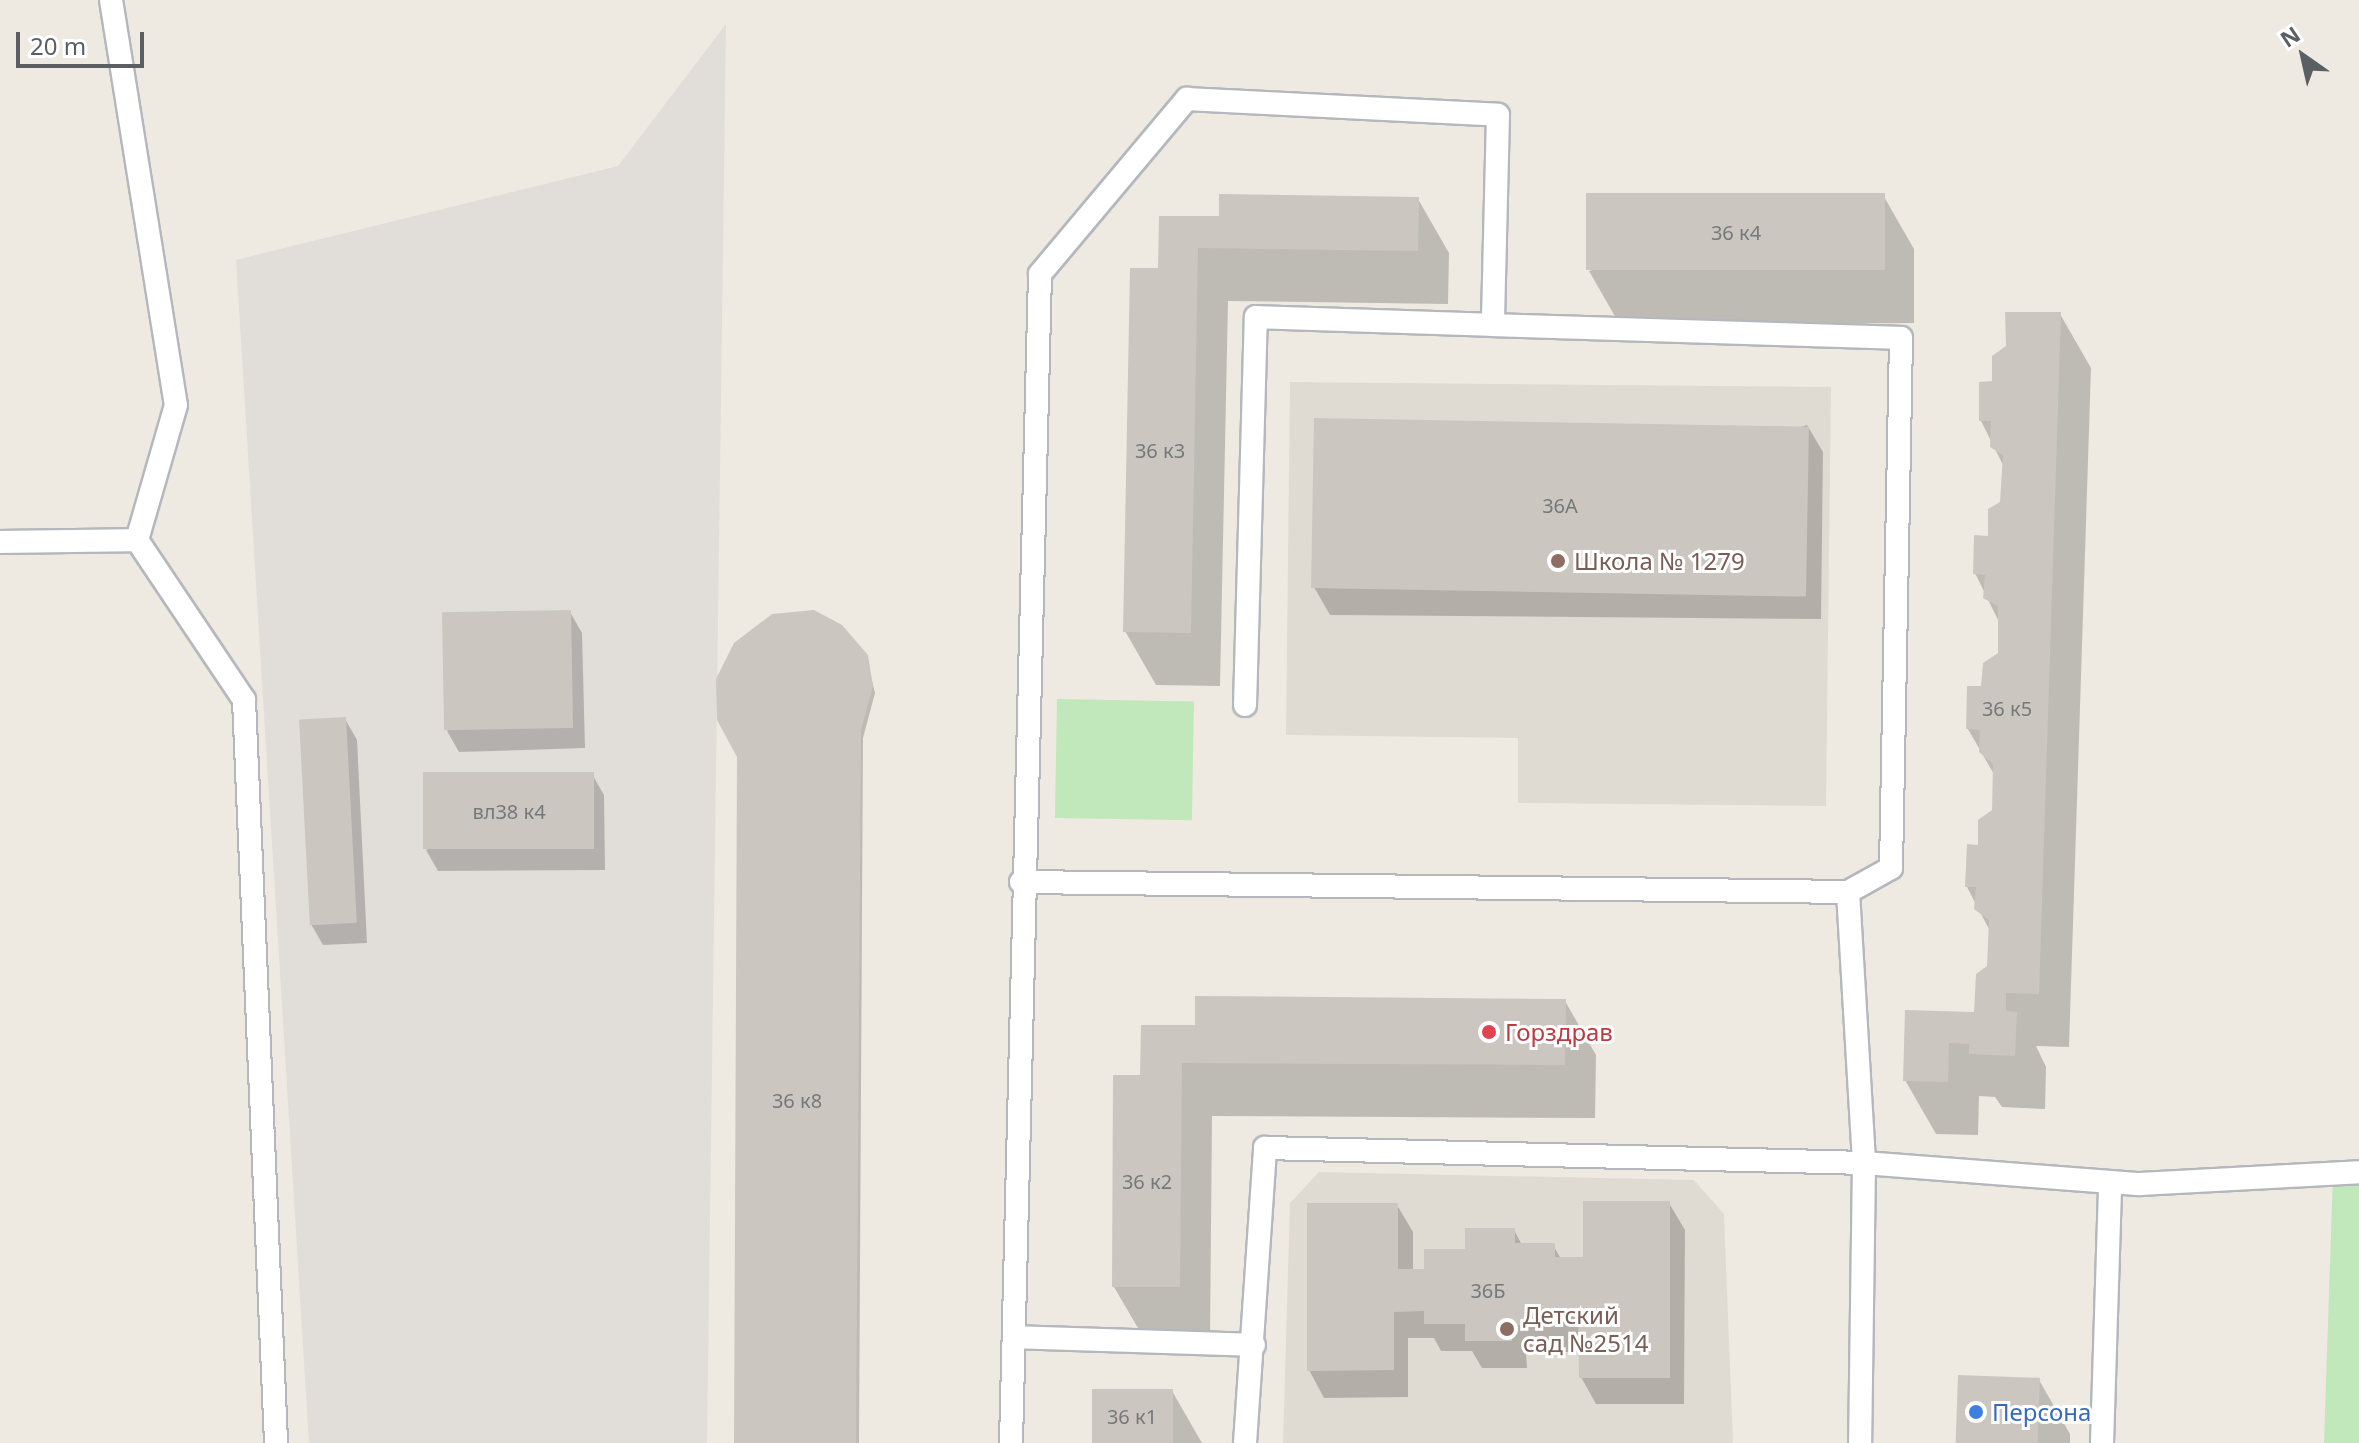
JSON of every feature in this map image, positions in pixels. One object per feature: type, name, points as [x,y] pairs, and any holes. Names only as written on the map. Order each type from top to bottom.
[{"type":"lane","points":[[111,0],[176,405],[137,540],[244,700],[276,1443]]},
{"type":"lane","points":[[1011,1443],[1021,882],[1040,274],[1187,99],[1498,115],[1493,325]]},
{"type":"lane","points":[[1021,882],[1848,892],[1891,868],[1901,338],[1256,317],[1245,705]]},
{"type":"lane","points":[[0,542],[137,540]]},
{"type":"lane","points":[[1848,892],[1864,1163],[1860,1443]]},
{"type":"lane","points":[[1245,1443],[1265,1148],[1864,1163],[2110,1183],[2359,1172]]},
{"type":"lane","points":[[2102,1443],[2110,1183]]},
{"type":"lane","points":[[1014,1337],[1254,1345]]},
{"type":"shaded area","points":[[726,24],[707,1443],[309,1443],[236,260],[618,166]]},
{"type":"shaded area","name":"Школа № 1279","points":[[1290,382],[1831,387],[1826,806],[1518,803],[1518,738],[1286,735]]},
{"type":"shaded area","name":"Детский сад №2514","points":[[1319,1172],[1694,1180],[1724,1214],[1733,1443],[1283,1443],[1290,1203]]},
{"type":"green space","points":[[1057,699],[1194,701],[1192,820],[1055,818]]},
{"type":"green space","points":[[2359,1170],[2359,1443],[2324,1443],[2333,1174]]},
{"type":"building","points":[[1586,193],[1885,193],[1885,270],[1586,270]]},
{"type":"building","points":[[1219,194],[1419,197],[1418,251],[1198,248],[1191,633],[1123,632],[1130,268],[1158,268],[1159,216],[1219,216]]},
{"type":"building","points":[[2005,312],[2061,312],[2039,994],[2006,993],[2006,1011],[2017,1012],[2015,1056],[1969,1054],[1969,1044],[1949,1043],[1948,1082],[1903,1081],[1905,1010],[1974,1012],[1976,974],[1987,966],[1989,920],[1974,909],[1976,887],[1965,887],[1967,844],[1978,845],[1978,820],[1992,810],[1993,764],[1979,752],[1980,730],[1966,729],[1967,686],[1981,686],[1983,663],[1998,653],[1998,606],[1983,598],[1985,575],[1973,574],[1974,535],[1988,536],[1988,509],[2000,502],[2003,455],[1990,447],[1991,421],[1979,421],[1979,382],[1992,381],[1992,356],[2006,346]]},
{"type":"building","points":[[1314,418],[1809,427],[1806,597],[1311,588]]},
{"type":"building","points":[[571,610],[573,728],[444,730],[442,612]]},
{"type":"building","points":[[814,610],[842,625],[868,655],[873,686],[861,730],[856,1443],[734,1443],[737,757],[717,720],[716,679],[734,643],[772,614]]},
{"type":"building","points":[[346,717],[357,923],[310,925],[299,719]]},
{"type":"building","points":[[423,772],[594,772],[594,849],[423,849]]},
{"type":"building","points":[[1195,996],[1566,999],[1565,1065],[1182,1063],[1180,1287],[1112,1287],[1113,1075],[1140,1075],[1141,1025],[1195,1025]]},
{"type":"building","points":[[1583,1201],[1670,1201],[1670,1378],[1579,1378],[1578,1317],[1558,1317],[1559,1326],[1512,1325],[1512,1341],[1465,1341],[1465,1324],[1424,1324],[1424,1311],[1394,1312],[1394,1370],[1307,1371],[1307,1203],[1398,1203],[1398,1269],[1424,1269],[1424,1249],[1465,1249],[1465,1228],[1515,1228],[1515,1243],[1555,1243],[1555,1257],[1583,1257]]},
{"type":"building","points":[[1958,1375],[2040,1378],[2038,1443],[1956,1443]]},
{"type":"building","points":[[1092,1389],[1173,1389],[1173,1443],[1092,1443]]},
{"type":"place","name":"Школа № 1279","points":[[1558,561]]},
{"type":"place","name":"Горздрав","points":[[1489,1032]]},
{"type":"place","name":"Детский сад №2514","points":[[1507,1329]]},
{"type":"place","name":"Персона","points":[[1976,1412]]}]
